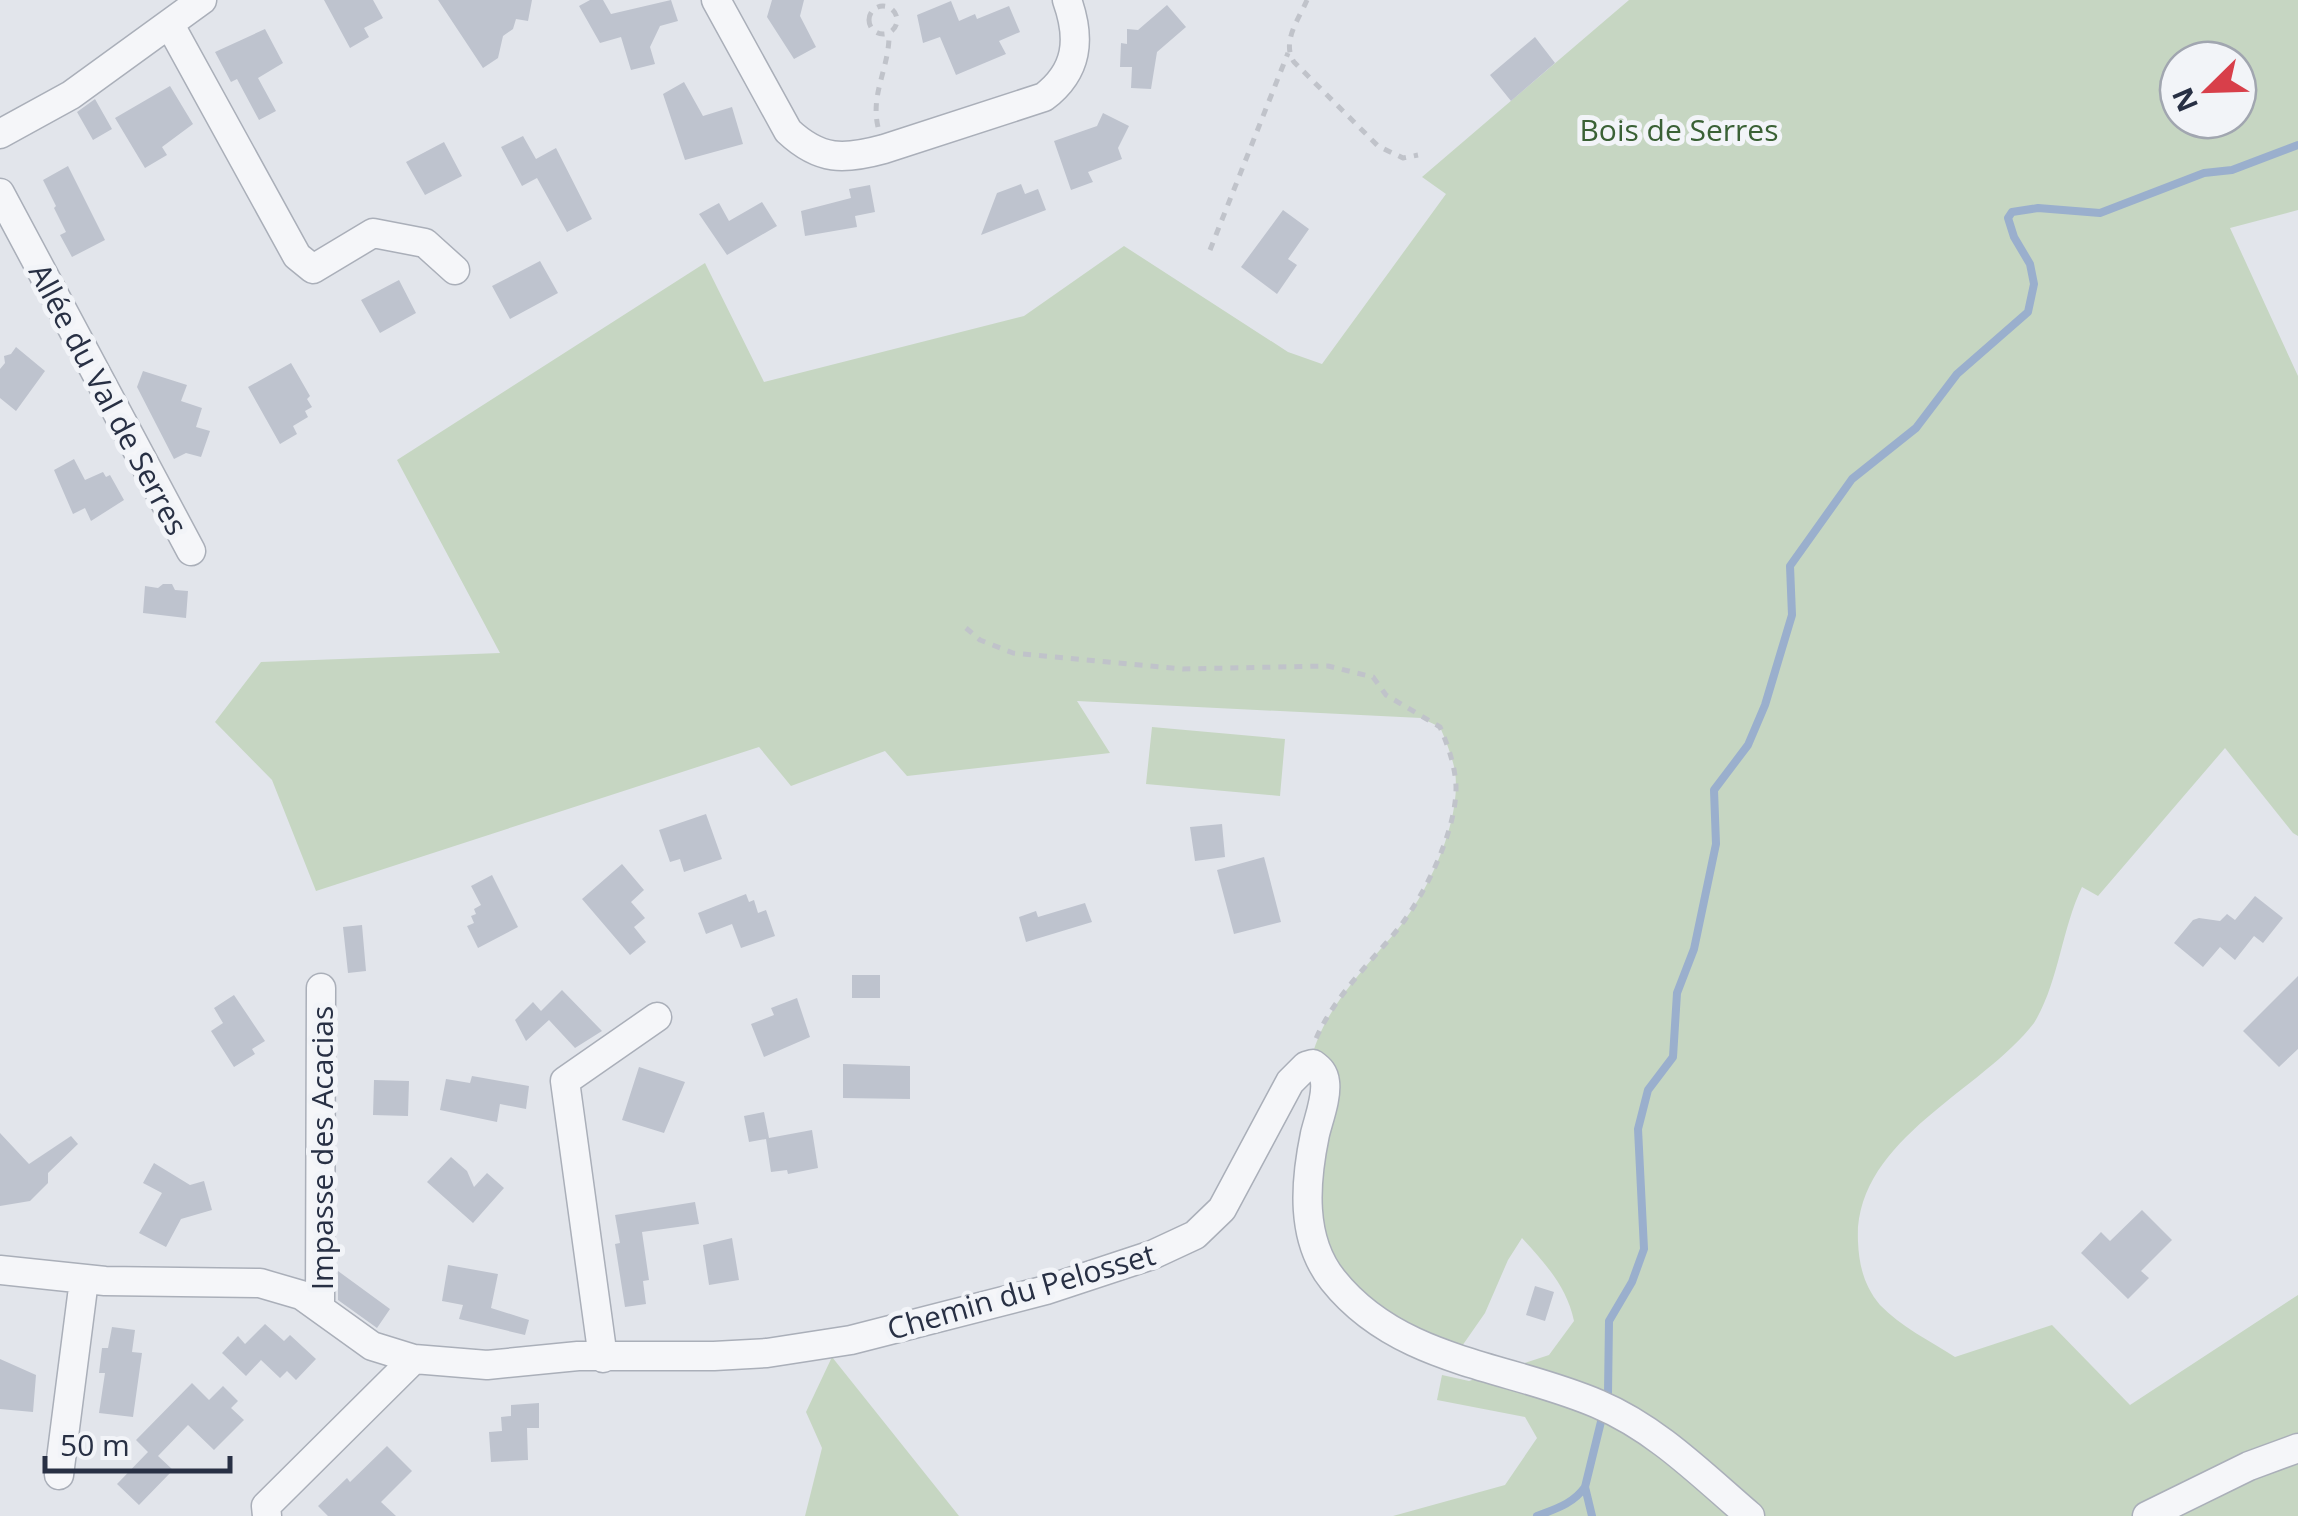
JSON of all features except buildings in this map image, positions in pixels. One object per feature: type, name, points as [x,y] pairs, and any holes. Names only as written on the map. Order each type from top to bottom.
[{"type":"street","points":[[0,134],[71,95],[202,0]]},
{"type":"street","points":[[716,0],[788,131],[805,147],[840,157],[884,149],[1044,97],[1070,69],[1076,37],[1067,0]]},
{"type":"street","points":[[170,25],[297,256],[313,268],[373,233],[425,243],[455,270]]},
{"type":"street","name":"Allée du Val de Serres","points":[[0,193],[190,551]]},
{"type":"street","name":"Impasse des Acacias","points":[[320,1307],[321,988]]},
{"type":"street","points":[[603,1358],[565,1081],[657,1017]]},
{"type":"street","points":[[1310,1064],[1321,1070],[1326,1087],[1310,1168],[1309,1228],[1333,1280],[1375,1320],[1398,1334],[1453,1358],[1603,1406],[1658,1437],[1750,1516]]},
{"type":"street","name":"Chemin du Pelosset","points":[[0,1270],[84,1280],[260,1283],[285,1288],[320,1307],[372,1346],[414,1359],[487,1364],[578,1356],[767,1353],[851,1340],[1046,1290],[1164,1250],[1195,1235],[1222,1209],[1290,1082],[1310,1064]]},
{"type":"street","points":[[60,1475],[84,1280]]},
{"type":"street","points":[[267,1516],[266,1506],[414,1359]]},
{"type":"street","points":[[2146,1516],[2249,1466],[2298,1448]]},
{"type":"path","points":[[1210,250],[1288,53],[1289,40],[1308,0]]},
{"type":"path","points":[[884,149],[874,104],[897,18],[889,7],[879,3],[869,24],[875,32],[890,33]]},
{"type":"path","points":[[1288,53],[1378,146],[1403,158],[1418,155]]},
{"type":"path","points":[[966,628],[980,640],[1013,653],[1182,669],[1328,666],[1372,677],[1386,696],[1440,726],[1454,768],[1456,790],[1445,844],[1399,928],[1316,1038],[1310,1064]]},
{"type":"green space","name":"Bois de Serres","points":[[1629,0],[2298,0],[2298,210],[2230,228],[2298,376],[2298,836],[2225,748],[2098,896],[2082,887],[2049,991],[2034,1023],[2011,1048],[1898,1146],[1876,1174],[1862,1206],[1858,1242],[1863,1275],[1880,1305],[1955,1357],[2052,1325],[2130,1405],[2298,1295],[2298,1516],[1393,1516],[1505,1485],[1537,1438],[1525,1417],[1437,1400],[1442,1375],[1469,1381],[1549,1355],[1574,1321],[1561,1286],[1522,1238],[1485,1313],[1453,1359],[1398,1334],[1318,1252],[1326,1087],[1310,1064],[1316,1044],[1334,1008],[1421,895],[1441,854],[1453,811],[1455,771],[1449,749],[1440,727],[1421,718],[1077,701],[1110,753],[907,776],[885,751],[791,786],[759,747],[316,891],[272,780],[215,722],[261,662],[500,653],[397,460],[705,263],[764,382],[1024,316],[1124,246],[1288,352],[1322,364],[1446,194],[1422,177]]},
{"type":"green space","points":[[1152,727],[1285,739],[1280,796],[1146,784]]},
{"type":"green space","points":[[832,1357],[959,1516],[805,1516],[822,1448],[806,1412]]},
{"type":"waterway","points":[[1537,1516],[1569,1502],[1585,1487],[1608,1393],[1609,1321],[1632,1282],[1644,1249],[1638,1129],[1648,1090],[1673,1057],[1677,993],[1694,949],[1716,844],[1714,790],[1748,745],[1765,705],[1792,615],[1790,566],[1852,479],[1916,428],[1957,374],[2028,312],[2034,284],[2030,264],[2008,218],[2012,212],[2038,208],[2100,213],[2204,173],[2232,170],[2298,145]]},
{"type":"waterway","points":[[1585,1487],[1592,1516]]}]
